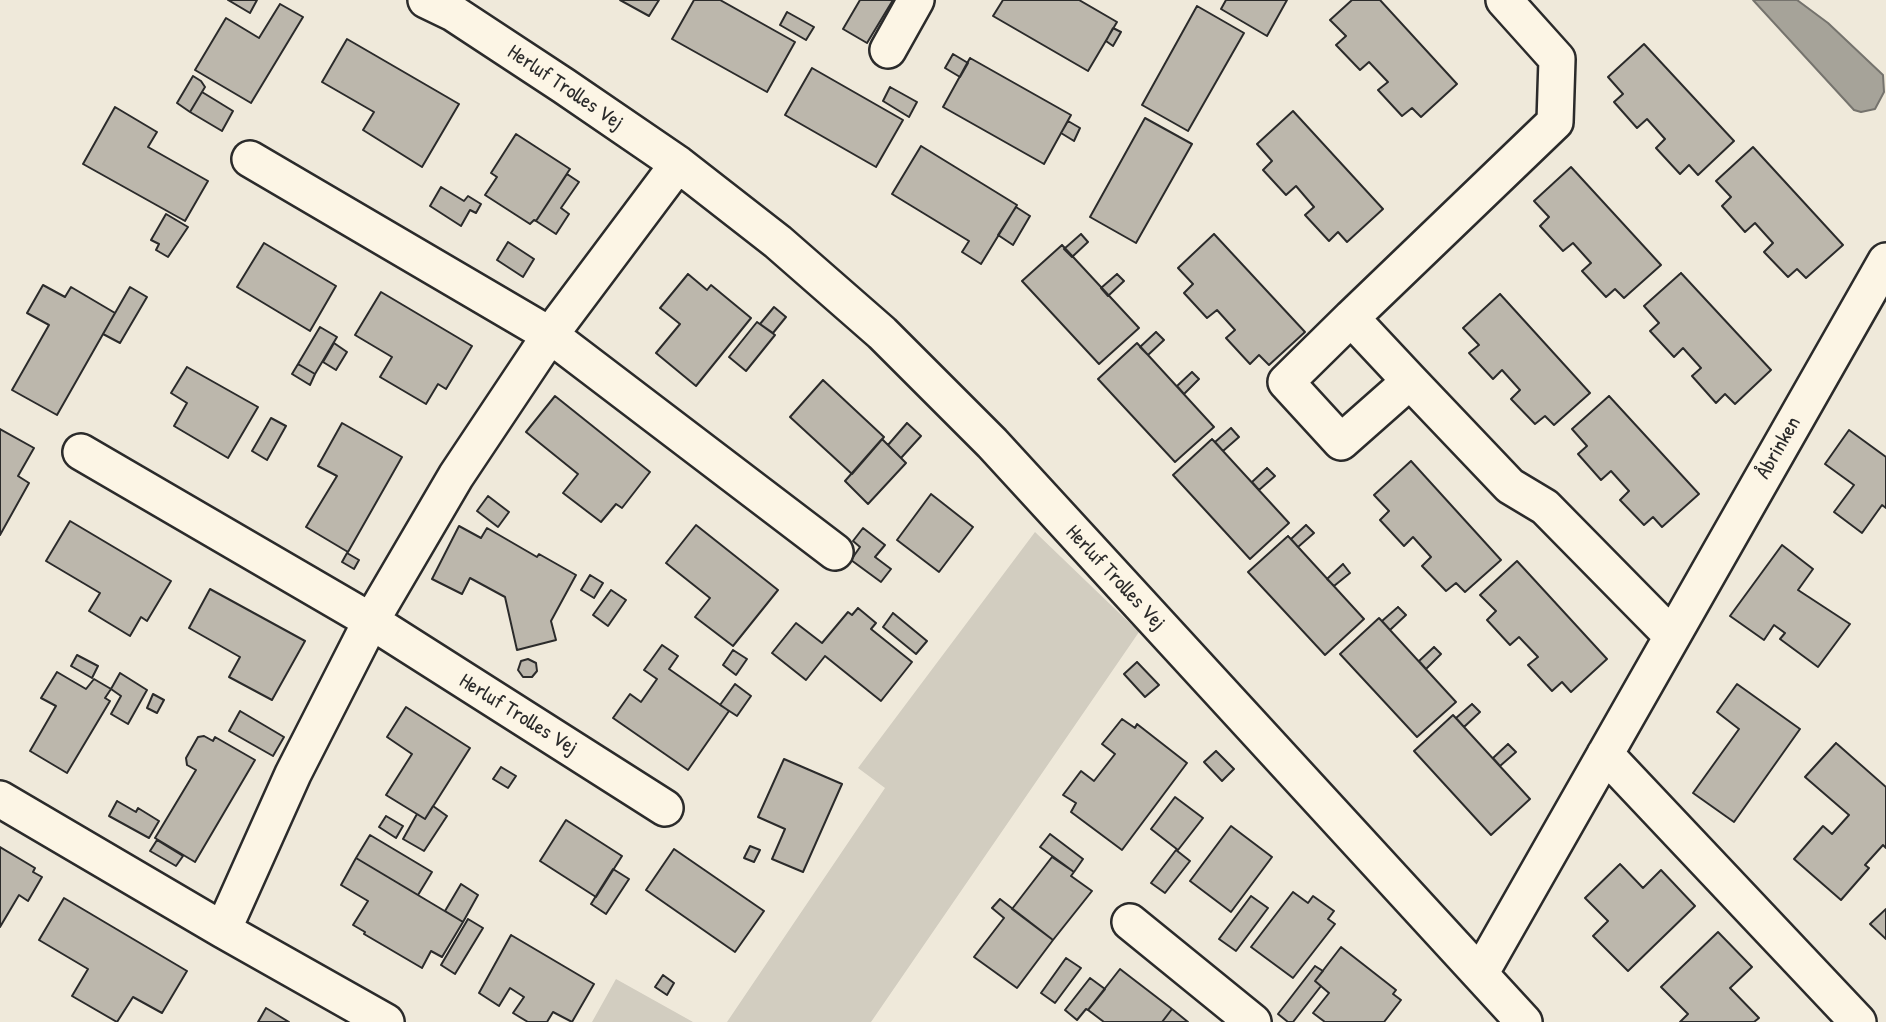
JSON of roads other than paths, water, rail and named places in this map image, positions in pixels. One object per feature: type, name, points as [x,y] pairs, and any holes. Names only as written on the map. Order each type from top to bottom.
[{"type":"street","points":[[888,50],[916,0]]},
{"type":"street","points":[[1410,381],[1341,442],[1286,382],[1555,122],[1557,59],[1504,0]]},
{"type":"street","name":"Herluf Trolles Vej","points":[[446,4],[678,164],[778,242],[882,333],[992,443],[1524,1022]]},
{"type":"street","points":[[250,159],[550,335],[835,552]]},
{"type":"street","points":[[223,930],[293,774],[371,621],[456,476],[550,335],[678,164]]},
{"type":"street","name":"Åbrinken","points":[[1480,974],[1886,261]]},
{"type":"street","points":[[1351,318],[1510,486],[1545,507],[1672,636]]},
{"type":"street","name":"Herluf Trolles Vej","points":[[81,452],[371,621],[665,808]]},
{"type":"street","points":[[1605,754],[1858,1022]]},
{"type":"street","points":[[0,799],[386,1022]]},
{"type":"street","points":[[1130,922],[1253,1022]]}]
